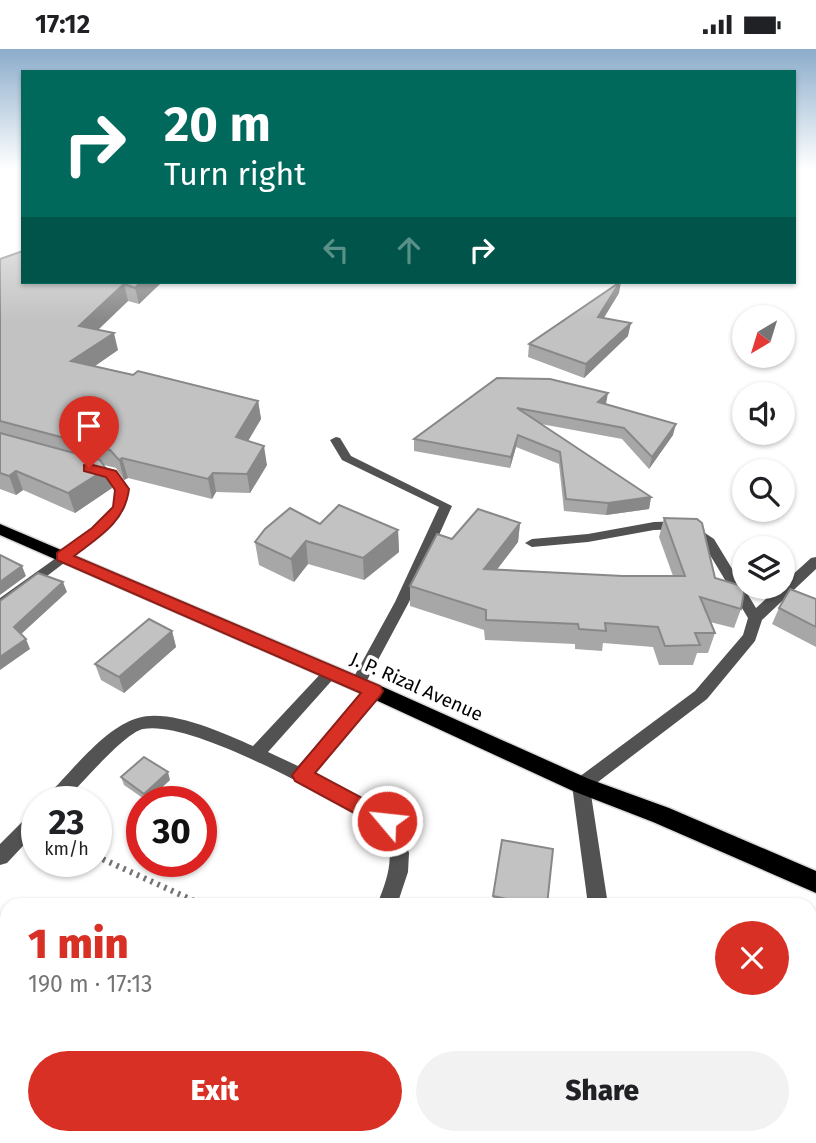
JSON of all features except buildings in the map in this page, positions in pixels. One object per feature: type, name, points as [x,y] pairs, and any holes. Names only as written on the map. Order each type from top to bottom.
[{"type":"main road","name":"J. P. Rizal Avenue","points":[[0,529],[581,785],[661,815],[816,882]]},
{"type":"street","points":[[302,775],[366,688],[446,506],[346,458],[337,440]]},
{"type":"street","points":[[0,605],[97,531],[120,508],[122,489],[111,474],[74,464]]},
{"type":"street","points":[[532,543],[588,538],[654,526],[687,525],[709,542],[755,618]]},
{"type":"street","points":[[597,898],[581,785],[701,695],[750,637],[755,618],[816,561]]},
{"type":"street","points":[[256,754],[330,673]]},
{"type":"street","points":[[68,786],[124,732],[141,723],[175,725],[256,754],[302,775],[387,821],[398,837],[401,865],[389,898]]},
{"type":"street","points":[[0,857],[21,835]]},
{"type":"path","points":[[112,863],[188,898]]},
{"type":"route","points":[[89,468],[111,474],[122,489],[120,508],[97,531],[63,557],[374,691],[302,775],[387,821]]}]
